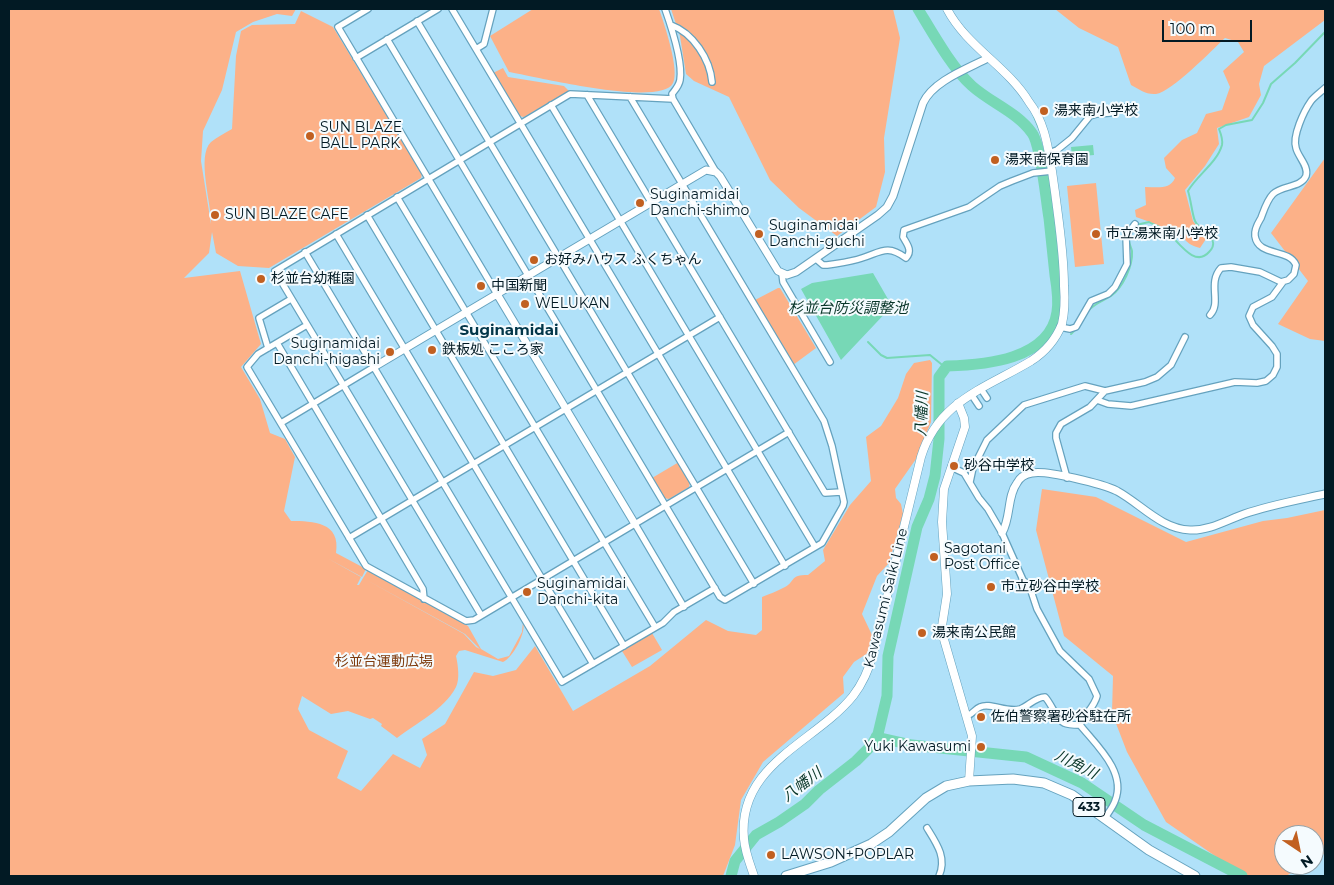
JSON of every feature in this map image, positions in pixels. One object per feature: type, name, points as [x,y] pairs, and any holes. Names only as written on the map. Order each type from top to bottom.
[{"type":"highway","name":"433","points":[[786,876],[799,874],[831,862],[871,844],[889,832],[932,793],[946,786],[969,781],[1013,779],[1044,783],[1072,796],[1153,852],[1195,876]]},
{"type":"main road","name":"Kawasumi Saiki Line","points":[[754,876],[748,859],[744,837],[744,822],[754,788],[777,761],[847,703],[859,689],[868,672],[922,457],[936,425],[958,403],[971,394],[1042,353],[1052,342],[1060,327],[1064,310],[1064,258],[1050,171],[1049,153],[1044,131],[1029,101],[1016,84],[984,60],[947,9]]},
{"type":"main road","points":[[958,403],[964,418],[965,427],[944,489],[942,522],[947,594],[942,626],[943,636],[972,736],[969,781]]},
{"type":"street","points":[[368,9],[338,27],[684,607]]},
{"type":"street","points":[[356,58],[438,9]]},
{"type":"street","points":[[452,9],[785,566]]},
{"type":"street","points":[[476,49],[484,44],[493,9]]},
{"type":"street","points":[[665,9],[671,24],[680,74],[678,86],[672,94],[673,99],[774,268],[782,274],[792,274],[816,259],[887,207],[893,196],[926,98],[935,87],[984,60]]},
{"type":"street","points":[[417,21],[754,584]]},
{"type":"street","points":[[671,24],[682,30],[696,45],[708,64],[712,82]]},
{"type":"street","points":[[387,39],[720,597],[726,600],[823,542],[843,506],[842,492],[830,438],[824,422],[630,97]]},
{"type":"street","points":[[1097,400],[1108,404],[1131,406],[1235,382],[1257,383],[1269,378],[1277,367],[1277,354],[1253,325],[1250,316],[1253,307],[1275,294],[1283,282],[1294,274],[1296,265],[1287,256],[1262,247],[1256,240],[1255,232],[1268,201],[1274,193],[1282,188],[1298,184],[1305,178],[1306,169],[1295,147],[1295,137],[1311,102],[1325,88]]},
{"type":"street","points":[[481,616],[275,270],[570,94],[673,99]]},
{"type":"street","points":[[587,94],[825,493],[842,492]]},
{"type":"street","points":[[551,105],[816,547]]},
{"type":"street","points":[[1049,153],[1057,150],[1072,138],[1090,116],[1108,114],[1128,106]]},
{"type":"street","points":[[281,423],[706,170],[716,172]]},
{"type":"street","points":[[816,259],[823,265],[827,265],[862,258],[882,250],[892,250],[906,258],[909,255],[910,249],[902,237],[904,230],[969,207],[1000,186],[1033,173],[1050,171]]},
{"type":"street","points":[[397,197],[655,627]]},
{"type":"street","points":[[367,215],[624,646]]},
{"type":"street","points":[[1060,327],[1070,329],[1076,327],[1091,301],[1108,294],[1115,287],[1127,264],[1126,236],[1135,224]]},
{"type":"street","points":[[336,234],[593,664]]},
{"type":"street","points":[[305,252],[562,682],[655,627],[715,588]]},
{"type":"street","points":[[1210,315],[1214,310],[1216,277],[1221,268],[1231,267],[1260,272],[1283,282]]},
{"type":"street","points":[[782,274],[783,282],[830,362]]},
{"type":"street","points":[[268,348],[259,318],[291,298]]},
{"type":"street","points":[[350,538],[720,317]]},
{"type":"street","points":[[307,325],[258,354],[247,367],[368,567],[466,621],[474,620],[481,616],[789,432]]},
{"type":"street","points":[[970,482],[973,468],[987,440],[1024,404],[1085,386],[1105,391],[1157,378],[1171,364],[1185,336]]},
{"type":"street","points":[[277,343],[423,589],[424,599]]},
{"type":"street","points":[[981,389],[987,398]]},
{"type":"street","points":[[1067,478],[1056,444],[1058,428],[1090,407],[1105,391]]},
{"type":"street","points":[[971,394],[979,406]]},
{"type":"street","points":[[951,466],[962,471],[1002,533],[1024,580],[1029,585],[1037,609],[1060,651],[1090,679],[1097,696],[1095,705],[1083,718],[1080,725]]},
{"type":"street","points":[[1002,533],[1007,524],[1016,483],[1023,476],[1032,473],[1044,472],[1108,487],[1162,522],[1190,531],[1205,529],[1245,513],[1325,494]]},
{"type":"street","points":[[967,716],[980,707],[987,706],[1009,711],[1018,710],[1026,707],[1039,697],[1045,697],[1060,720],[1064,723],[1080,725],[1115,772],[1118,785],[1117,795],[1115,802],[1104,818]]},
{"type":"street","points":[[927,828],[941,854],[942,862],[938,876]]},
{"type":"green space","name":"杉並台運動広場","points":[[9,9],[296,9],[292,16],[277,14],[253,22],[236,32],[222,90],[203,131],[201,161],[211,224],[205,158],[211,142],[232,129],[236,56],[241,31],[252,25],[295,24],[301,11],[333,27],[422,174],[421,178],[269,268],[238,266],[216,253],[212,232],[209,253],[184,278],[240,271],[261,344],[241,367],[260,399],[270,433],[285,439],[295,457],[284,511],[291,521],[316,523],[330,529],[336,543],[336,553],[366,569],[362,577],[327,558],[361,577],[357,585],[359,585],[363,578],[368,570],[468,626],[481,649],[498,659],[509,656],[522,632],[523,622],[523,631],[518,644],[507,660],[503,662],[465,650],[459,651],[456,656],[458,680],[451,695],[429,716],[397,738],[373,718],[370,719],[348,711],[331,714],[302,696],[298,709],[309,730],[348,751],[337,778],[361,791],[393,754],[420,768],[427,755],[422,739],[445,724],[474,672],[493,676],[516,670],[535,646],[573,711],[650,666],[706,620],[728,631],[756,635],[762,630],[762,597],[785,587],[795,577],[808,575],[825,561],[823,550],[850,505],[871,481],[866,437],[881,426],[898,398],[906,374],[914,363],[930,360],[932,363],[931,422],[916,459],[895,489],[896,498],[901,504],[903,514],[889,563],[877,576],[862,614],[872,635],[868,653],[854,662],[843,677],[844,693],[763,762],[741,800],[735,845],[723,876],[9,876]],"holes":[[[363,578],[465,634],[480,649],[464,634]]]},
{"type":"green space","points":[[533,9],[659,9],[673,58],[675,77],[673,83],[664,90],[622,92],[509,72],[490,36]]},
{"type":"green space","points":[[671,9],[893,9],[900,38],[884,138],[885,172],[876,207],[837,236],[799,208],[770,180],[729,97],[694,81],[686,74],[680,36]]},
{"type":"green space","points":[[1055,9],[1325,9],[1325,20],[1264,66],[1259,84],[1261,95],[1249,117],[1217,128],[1219,144],[1205,166],[1185,190],[1193,221],[1206,239],[1200,248],[1192,245],[1172,231],[1136,217],[1135,210],[1146,205],[1145,187],[1166,186],[1173,182],[1175,178],[1166,168],[1164,158],[1182,140],[1197,133],[1206,114],[1222,110],[1230,87],[1223,71],[1244,52],[1238,42],[1225,38],[1192,70],[1172,86],[1163,92],[1149,94],[1131,85],[1118,47],[1079,28]]},
{"type":"green space","points":[[503,68],[508,77],[564,86],[569,91],[524,117],[519,116],[493,73]]},
{"type":"green space","points":[[1325,158],[1325,341],[1310,339],[1278,324],[1308,281],[1271,233]]},
{"type":"green space","points":[[1096,183],[1104,264],[1075,267],[1067,186]]},
{"type":"green space","points":[[780,288],[816,348],[793,365],[755,300]]},
{"type":"green space","points":[[679,462],[690,482],[689,487],[669,499],[664,498],[652,478]]},
{"type":"green space","points":[[1042,489],[1096,497],[1186,542],[1263,521],[1325,510],[1325,853],[1324,825],[1274,825],[1274,875],[1288,875],[1244,876],[1166,822],[1127,752],[1112,713],[1113,676],[1064,636],[1036,530]]},
{"type":"green space","points":[[652,633],[662,650],[632,667],[622,651]]},
{"type":"water","points":[[1093,145],[1094,155],[1072,157],[1071,147]]},
{"type":"water","name":"杉並台防災調整池","points":[[873,273],[892,306],[841,360],[801,289],[812,283]]},
{"type":"waterway","name":"八幡川","points":[[731,876],[735,861],[756,835],[805,804],[819,790],[856,761],[871,746],[878,734],[887,696],[888,656],[917,527],[929,499],[935,476],[939,439],[939,377],[947,366],[996,361],[1013,357],[1029,350],[1042,341],[1052,328],[1057,312],[1058,294],[1049,218],[1041,161],[1035,139],[1019,119],[979,92],[957,70],[918,9]]},
{"type":"waterway","points":[[1136,225],[1149,222],[1162,228],[1192,255],[1198,257],[1209,252],[1213,245],[1212,239],[1195,221],[1188,191],[1216,158],[1222,145],[1219,129],[1226,125],[1252,120],[1263,103],[1271,84],[1295,63],[1325,32]]},
{"type":"waterway","points":[[1033,114],[1040,131]]},
{"type":"waterway","points":[[1088,311],[1111,296],[1123,282],[1132,257],[1129,240]]},
{"type":"waterway","points":[[1071,334],[1076,329]]},
{"type":"waterway","points":[[868,342],[881,355],[887,358],[930,355],[946,368]]},
{"type":"waterway","name":"川角川","points":[[876,737],[912,745],[1026,757],[1082,783],[1144,825],[1242,876]]},
{"type":"place","name":"湯来南小学校","points":[[1044,111]]},
{"type":"place","name":"SUN BLAZE BALL PARK","points":[[310,136]]},
{"type":"place","name":"湯来南保育園","points":[[995,160]]},
{"type":"place","name":"Suginamidai Danchi-shimo","points":[[640,203]]},
{"type":"place","name":"SUN BLAZE CAFE","points":[[215,215]]},
{"type":"place","name":"Suginamidai Danchi-guchi","points":[[759,234]]},
{"type":"place","name":"市立湯来南小学校","points":[[1096,234]]},
{"type":"place","name":"お好みハウス ふくちゃん","points":[[534,260]]},
{"type":"place","name":"杉並台幼稚園","points":[[261,279]]},
{"type":"place","name":"中国新聞","points":[[481,286]]},
{"type":"place","name":"WELUKAN","points":[[525,304]]},
{"type":"place","name":"鉄板処 こころ家","points":[[432,350]]},
{"type":"place","name":"Suginamidai Danchi-higashi","points":[[390,352]]},
{"type":"place","name":"砂谷中学校","points":[[954,466]]},
{"type":"place","name":"Sagotani Post Office","points":[[934,557]]},
{"type":"place","name":"市立砂谷中学校","points":[[991,587]]},
{"type":"place","name":"Suginamidai Danchi-kita","points":[[527,592]]},
{"type":"place","name":"湯来南公民館","points":[[922,633]]},
{"type":"place","name":"佐伯警察署砂谷駐在所","points":[[981,717]]},
{"type":"place","name":"Yuki Kawasumi","points":[[981,747]]},
{"type":"place","name":"LAWSON+POPLAR","points":[[771,855]]},
{"type":"district","name":"Suginamidai","points":[[509,331]]}]
